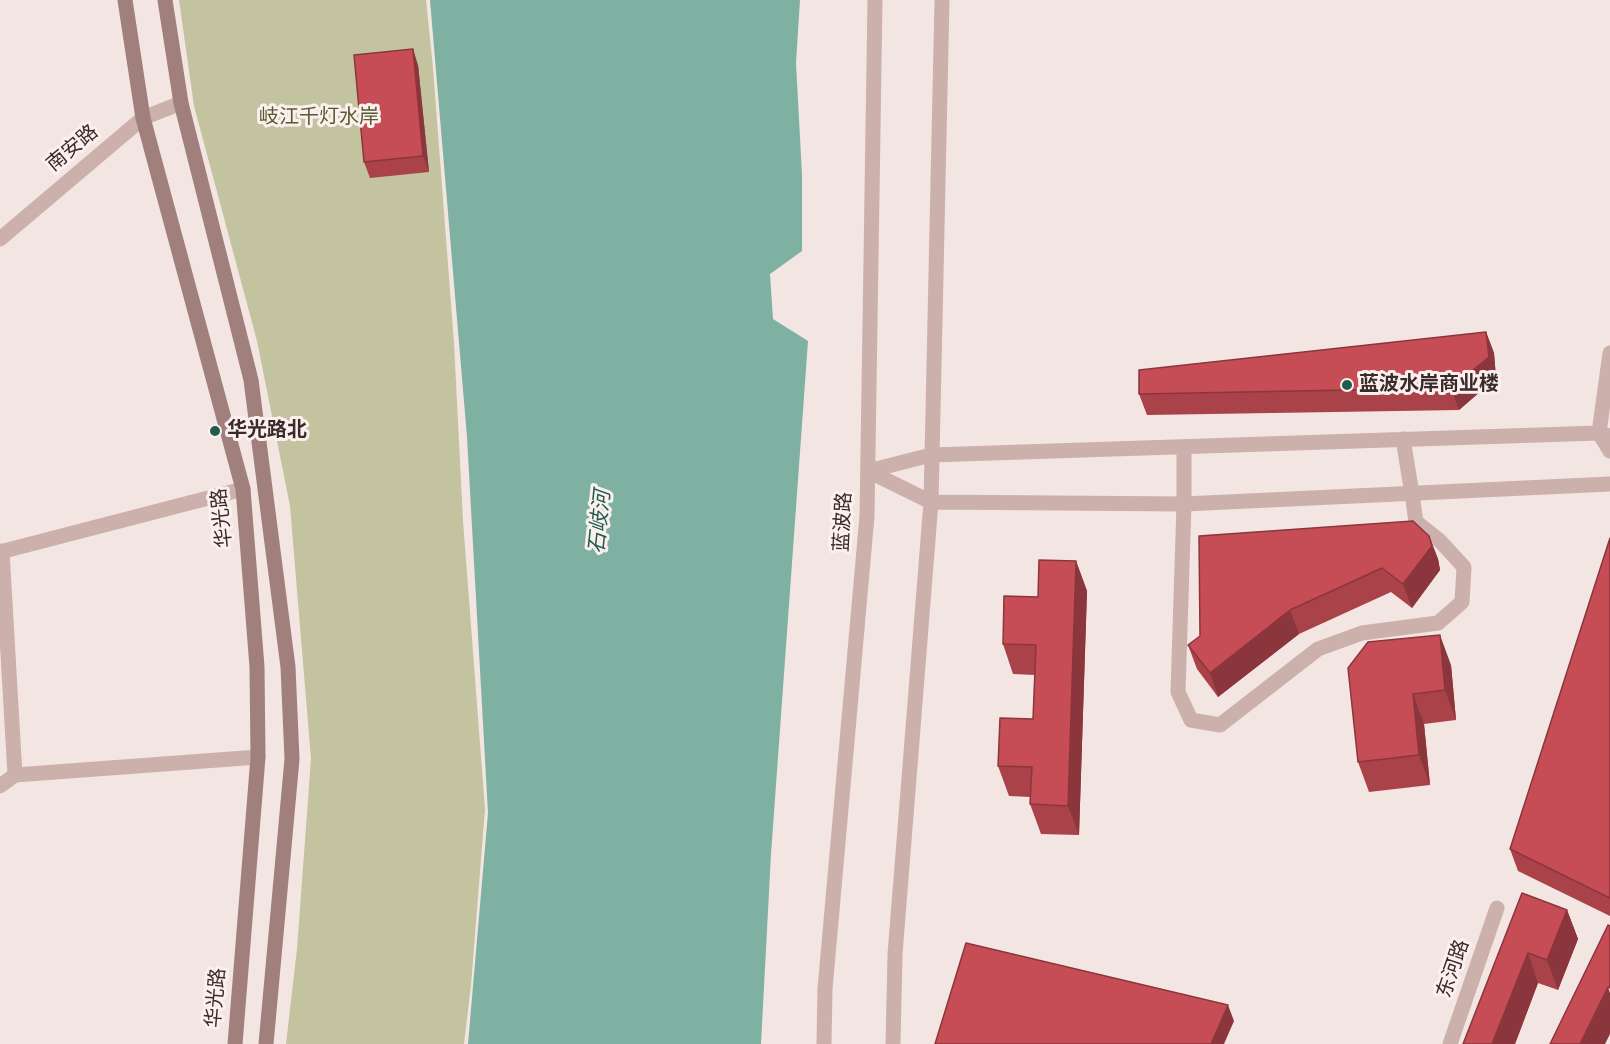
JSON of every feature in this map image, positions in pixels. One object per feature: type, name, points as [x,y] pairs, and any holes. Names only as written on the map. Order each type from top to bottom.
[{"type":"main road","name":"华光路","points":[[124,0],[143,118],[243,489],[258,667],[258,757],[235,1044]]},
{"type":"main road","points":[[165,0],[181,103],[251,380],[288,667],[292,759],[266,1044]]},
{"type":"street","name":"蓝波路","points":[[824,1044],[825,989],[866,528],[875,0]]},
{"type":"street","points":[[893,1044],[895,954],[931,502],[942,0]]},
{"type":"street","name":"南安路","points":[[0,239],[143,118],[181,103]]},
{"type":"street","points":[[1610,353],[1604,435],[1610,451]]},
{"type":"street","points":[[868,471],[932,455],[1604,435]]},
{"type":"street","points":[[1184,447],[1178,692],[1191,720],[1220,725],[1318,649],[1362,633],[1438,623],[1462,602],[1464,567],[1440,541],[1416,522],[1403,440]]},
{"type":"street","points":[[868,471],[931,502],[1184,504],[1610,484]]},
{"type":"street","points":[[15,775],[1,551],[243,489]]},
{"type":"street","points":[[0,786],[15,775],[258,757]]},
{"type":"street","name":"东河路","points":[[1450,1044],[1497,908]]},
{"type":"green space","name":"岐江千灯水岸","points":[[179,0],[426,0],[454,343],[463,521],[485,809],[464,1044],[286,1044],[297,949],[311,759],[290,506],[257,341],[194,106]]},
{"type":"water","name":"石岐河","points":[[430,0],[800,0],[796,63],[802,175],[802,251],[770,274],[773,319],[808,341],[771,854],[761,1044],[468,1044],[488,813],[467,437]]},
{"type":"building","points":[[413,49],[423,156],[364,162],[354,55]]},
{"type":"building","points":[[1486,332],[1489,357],[1451,388],[1139,394],[1139,370]]},
{"type":"building","points":[[1413,521],[1429,536],[1432,546],[1403,584],[1382,568],[1290,610],[1210,673],[1188,645],[1200,636],[1199,536]]},
{"type":"building","points":[[1610,538],[1610,898],[1510,849]]},
{"type":"building","points":[[1039,560],[1076,561],[1068,806],[1030,804],[1032,767],[998,766],[1000,718],[1033,719],[1036,645],[1003,644],[1004,596],[1038,597]]},
{"type":"building","points":[[1440,635],[1445,690],[1413,694],[1419,755],[1358,762],[1348,668],[1368,642]]},
{"type":"building","points":[[1522,893],[1567,910],[1547,960],[1528,953],[1492,1044],[1463,1044]]},
{"type":"building","points":[[1608,925],[1610,926],[1610,988],[1608,987],[1580,1044],[1550,1044]]},
{"type":"building","points":[[966,943],[1228,1005],[1211,1044],[935,1044]]},
{"type":"place","name":"蓝波水岸商业楼","points":[[1347,385]]},
{"type":"place","name":"华光路北","points":[[215,431]]}]
